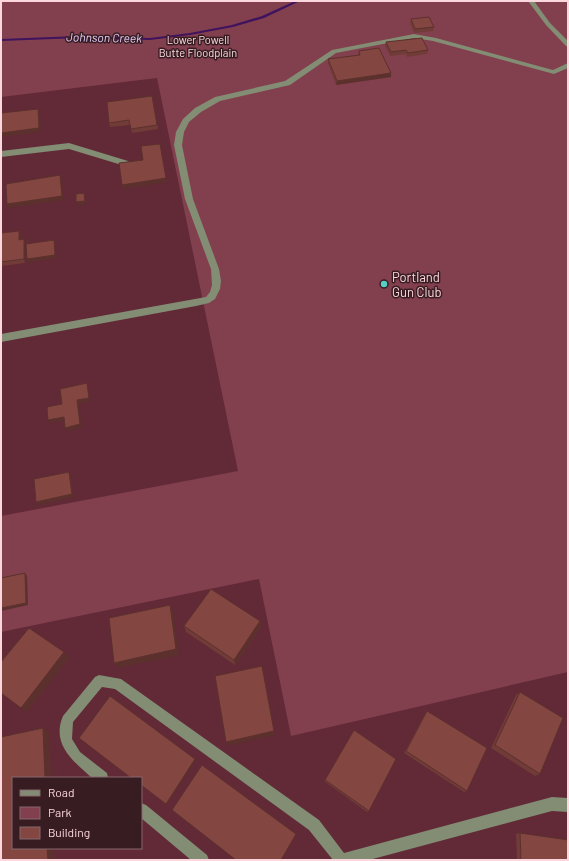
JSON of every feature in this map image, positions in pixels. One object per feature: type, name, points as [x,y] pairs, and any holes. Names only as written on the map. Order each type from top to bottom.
[{"type":"lane","points":[[531,1],[548,24],[568,45]]},
{"type":"lane","points":[[1,338],[196,303],[209,299],[214,293],[217,281],[215,269],[189,199],[178,145],[180,132],[186,122],[198,110],[218,99],[287,83],[334,51],[414,36],[434,39],[554,72],[568,66]]},
{"type":"lane","points":[[1,154],[70,146],[125,163]]},
{"type":"lane","points":[[101,777],[76,756],[66,742],[66,720],[99,681],[117,683],[314,825],[340,860]]},
{"type":"lane","points":[[344,860],[552,804],[568,805]]},
{"type":"lane","points":[[142,811],[202,860]]},
{"type":"green space","name":"Portland Gun Club","points":[[1,1],[568,1],[568,672],[291,736],[259,579],[1,632],[1,516],[238,471],[157,78],[1,97]]},
{"type":"building","points":[[429,17],[434,27],[415,29],[411,19]]},
{"type":"building","points":[[422,38],[428,50],[408,53],[406,50],[391,52],[386,42]]},
{"type":"building","points":[[379,48],[391,73],[337,81],[328,59],[360,55],[359,51]]},
{"type":"building","points":[[152,96],[157,125],[131,129],[129,120],[109,123],[107,102]]},
{"type":"building","points":[[38,109],[39,128],[1,133],[1,113]]},
{"type":"building","points":[[160,144],[166,178],[122,185],[119,163],[143,160],[141,146]]},
{"type":"building","points":[[60,175],[62,196],[7,204],[6,184]]},
{"type":"building","points":[[84,193],[85,201],[76,202],[76,194]]},
{"type":"building","points":[[19,231],[19,240],[24,239],[24,259],[1,262],[1,233]]},
{"type":"building","points":[[54,240],[55,255],[27,259],[26,244]]},
{"type":"building","points":[[87,383],[89,398],[77,400],[80,424],[65,428],[64,417],[48,420],[47,407],[62,404],[60,389]]},
{"type":"building","points":[[69,472],[72,494],[36,502],[34,479]]},
{"type":"building","points":[[25,573],[26,603],[1,608],[1,578]]},
{"type":"building","points":[[211,589],[260,621],[234,660],[184,626]]},
{"type":"building","points":[[170,605],[176,649],[114,663],[109,618]]},
{"type":"building","points":[[29,628],[64,652],[21,708],[1,693],[1,662]]},
{"type":"building","points":[[262,666],[274,731],[226,742],[215,676]]},
{"type":"building","points":[[520,692],[563,718],[540,774],[495,745]]},
{"type":"building","points":[[110,696],[195,759],[166,804],[142,786],[142,777],[130,777],[79,738]]},
{"type":"building","points":[[427,711],[487,748],[467,791],[406,751]]},
{"type":"building","points":[[43,728],[45,777],[12,777],[12,849],[47,849],[48,860],[1,860],[1,737]]},
{"type":"building","points":[[354,730],[396,759],[369,811],[325,780]]},
{"type":"building","points":[[202,765],[296,834],[281,860],[236,860],[172,810]]},
{"type":"building","points":[[520,833],[568,840],[568,860],[521,860]]},
{"type":"waterway","name":"Johnson Creek","points":[[1,40],[79,37],[150,39],[190,34],[233,26],[263,17],[298,1]]},
{"type":"place","name":"Portland Gun Club","points":[[384,284]]},
{"type":"park label","name":"Lower Powell Butte Floodplain","points":[[198,46]]}]
